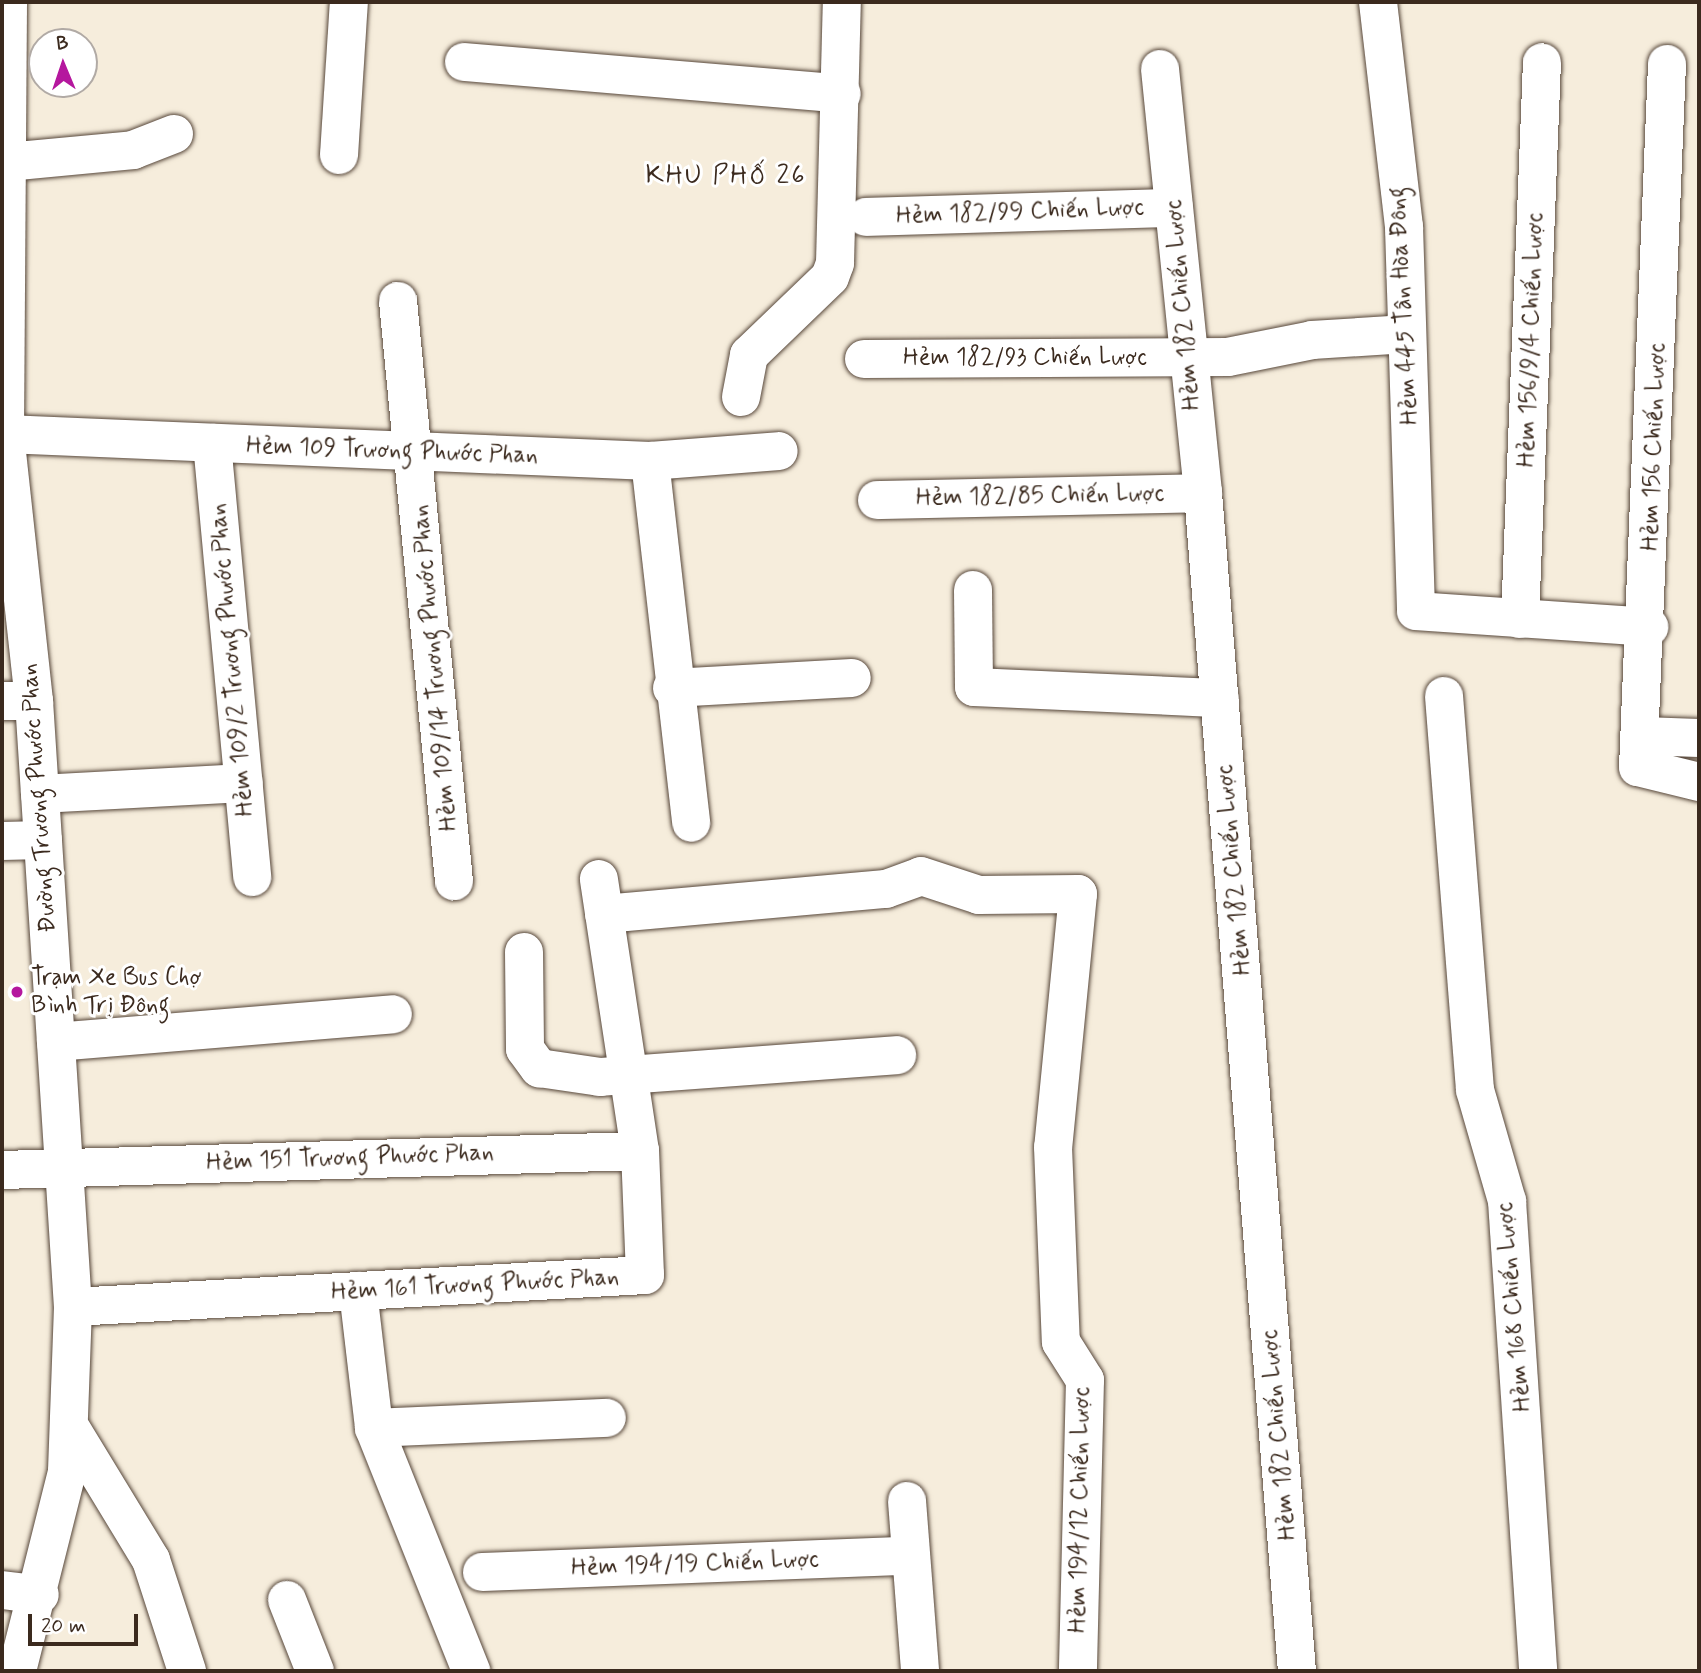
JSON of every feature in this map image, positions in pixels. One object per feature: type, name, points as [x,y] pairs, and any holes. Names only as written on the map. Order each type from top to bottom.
[{"type":"street","points":[[339,155],[349,2]]},
{"type":"street","points":[[741,397],[749,355],[830,276],[835,263],[842,94],[842,2]]},
{"type":"street","name":"Hẻm 445 Tân Hòa Đông","points":[[1378,2],[1404,227],[1416,611],[1520,619]]},
{"type":"street","name":"Đường Trương Phước Phan","points":[[5,18],[5,434],[18,701],[40,794],[56,1042],[60,1167],[73,1307],[72,1430],[40,1595],[17,1671]]},
{"type":"street","points":[[464,62],[842,94]]},
{"type":"street","name":"Hẻm 156/9/4 Chiến Lược","points":[[1520,619],[1542,62]]},
{"type":"street","name":"Hẻm 156 Chiến Lược","points":[[1667,64],[1648,627],[1638,767],[1699,782]]},
{"type":"street","name":"Hẻm 182 Chiến Lược","points":[[1160,69],[1186,358],[1203,493],[1297,1671]]},
{"type":"street","points":[[7,162],[133,150],[174,134]]},
{"type":"street","name":"Hẻm 182/99 Chiến Lược","points":[[866,217],[1174,208]]},
{"type":"street","name":"Hẻm 109/14 Trương Phước Phan","points":[[398,301],[415,454],[454,881]]},
{"type":"street","name":"Hẻm 182/93 Chiến Lược","points":[[864,359],[1186,358],[1407,334]]},
{"type":"street","name":"Hẻm 109 Trương Phước Phan","points":[[5,434],[415,454],[650,461],[779,452]]},
{"type":"street","name":"Hẻm 109/2 Trương Phước Phan","points":[[212,443],[252,877]]},
{"type":"street","points":[[650,461],[671,688],[691,823]]},
{"type":"street","name":"Hẻm 182/85 Chiến Lược","points":[[877,500],[1203,493]]},
{"type":"street","points":[[973,590],[974,687],[1220,698]]},
{"type":"street","points":[[1520,619],[1648,627]]},
{"type":"street","points":[[671,688],[852,678]]},
{"type":"street","name":"Hẻm 168 Chiến Lược","points":[[1444,696],[1475,1090],[1507,1201],[1538,1671]]},
{"type":"street","points":[[1642,736],[1699,738]]},
{"type":"street","points":[[40,794],[244,783]]},
{"type":"street","points":[[2,841],[43,841]]},
{"type":"street","name":"Hẻm 194/12 Chiến Lược","points":[[602,897],[886,889],[921,876],[979,895],[1078,894],[1054,1147],[1062,1342],[1085,1380],[1078,1671]]},
{"type":"street","name":"Hẻm 161 Trương Phước Phan","points":[[73,1307],[645,1275],[640,1151],[602,897]]},
{"type":"street","points":[[524,951],[525,1049],[539,1068],[600,1077],[628,1072],[897,1055]]},
{"type":"street","points":[[56,1042],[393,1014]]},
{"type":"street","name":"Hẻm 151 Trương Phước Phan","points":[[2,1170],[640,1151]]},
{"type":"street","points":[[358,1291],[374,1428],[471,1671]]},
{"type":"street","points":[[374,1428],[607,1418]]},
{"type":"street","points":[[72,1430],[151,1560],[187,1671]]},
{"type":"street","points":[[907,1502],[908,1556],[920,1671]]},
{"type":"street","name":"Hẻm 194/19 Chiến Lược","points":[[482,1572],[908,1556]]},
{"type":"street","points":[[2,1590],[40,1595]]},
{"type":"street","points":[[287,1600],[315,1671]]},
{"type":"place","name":"Trạm Xe Bus Chợ Bình Trị Đông","points":[[17,992]]},
{"type":"district","name":"KHU PHỐ 26","points":[[726,177]]}]
